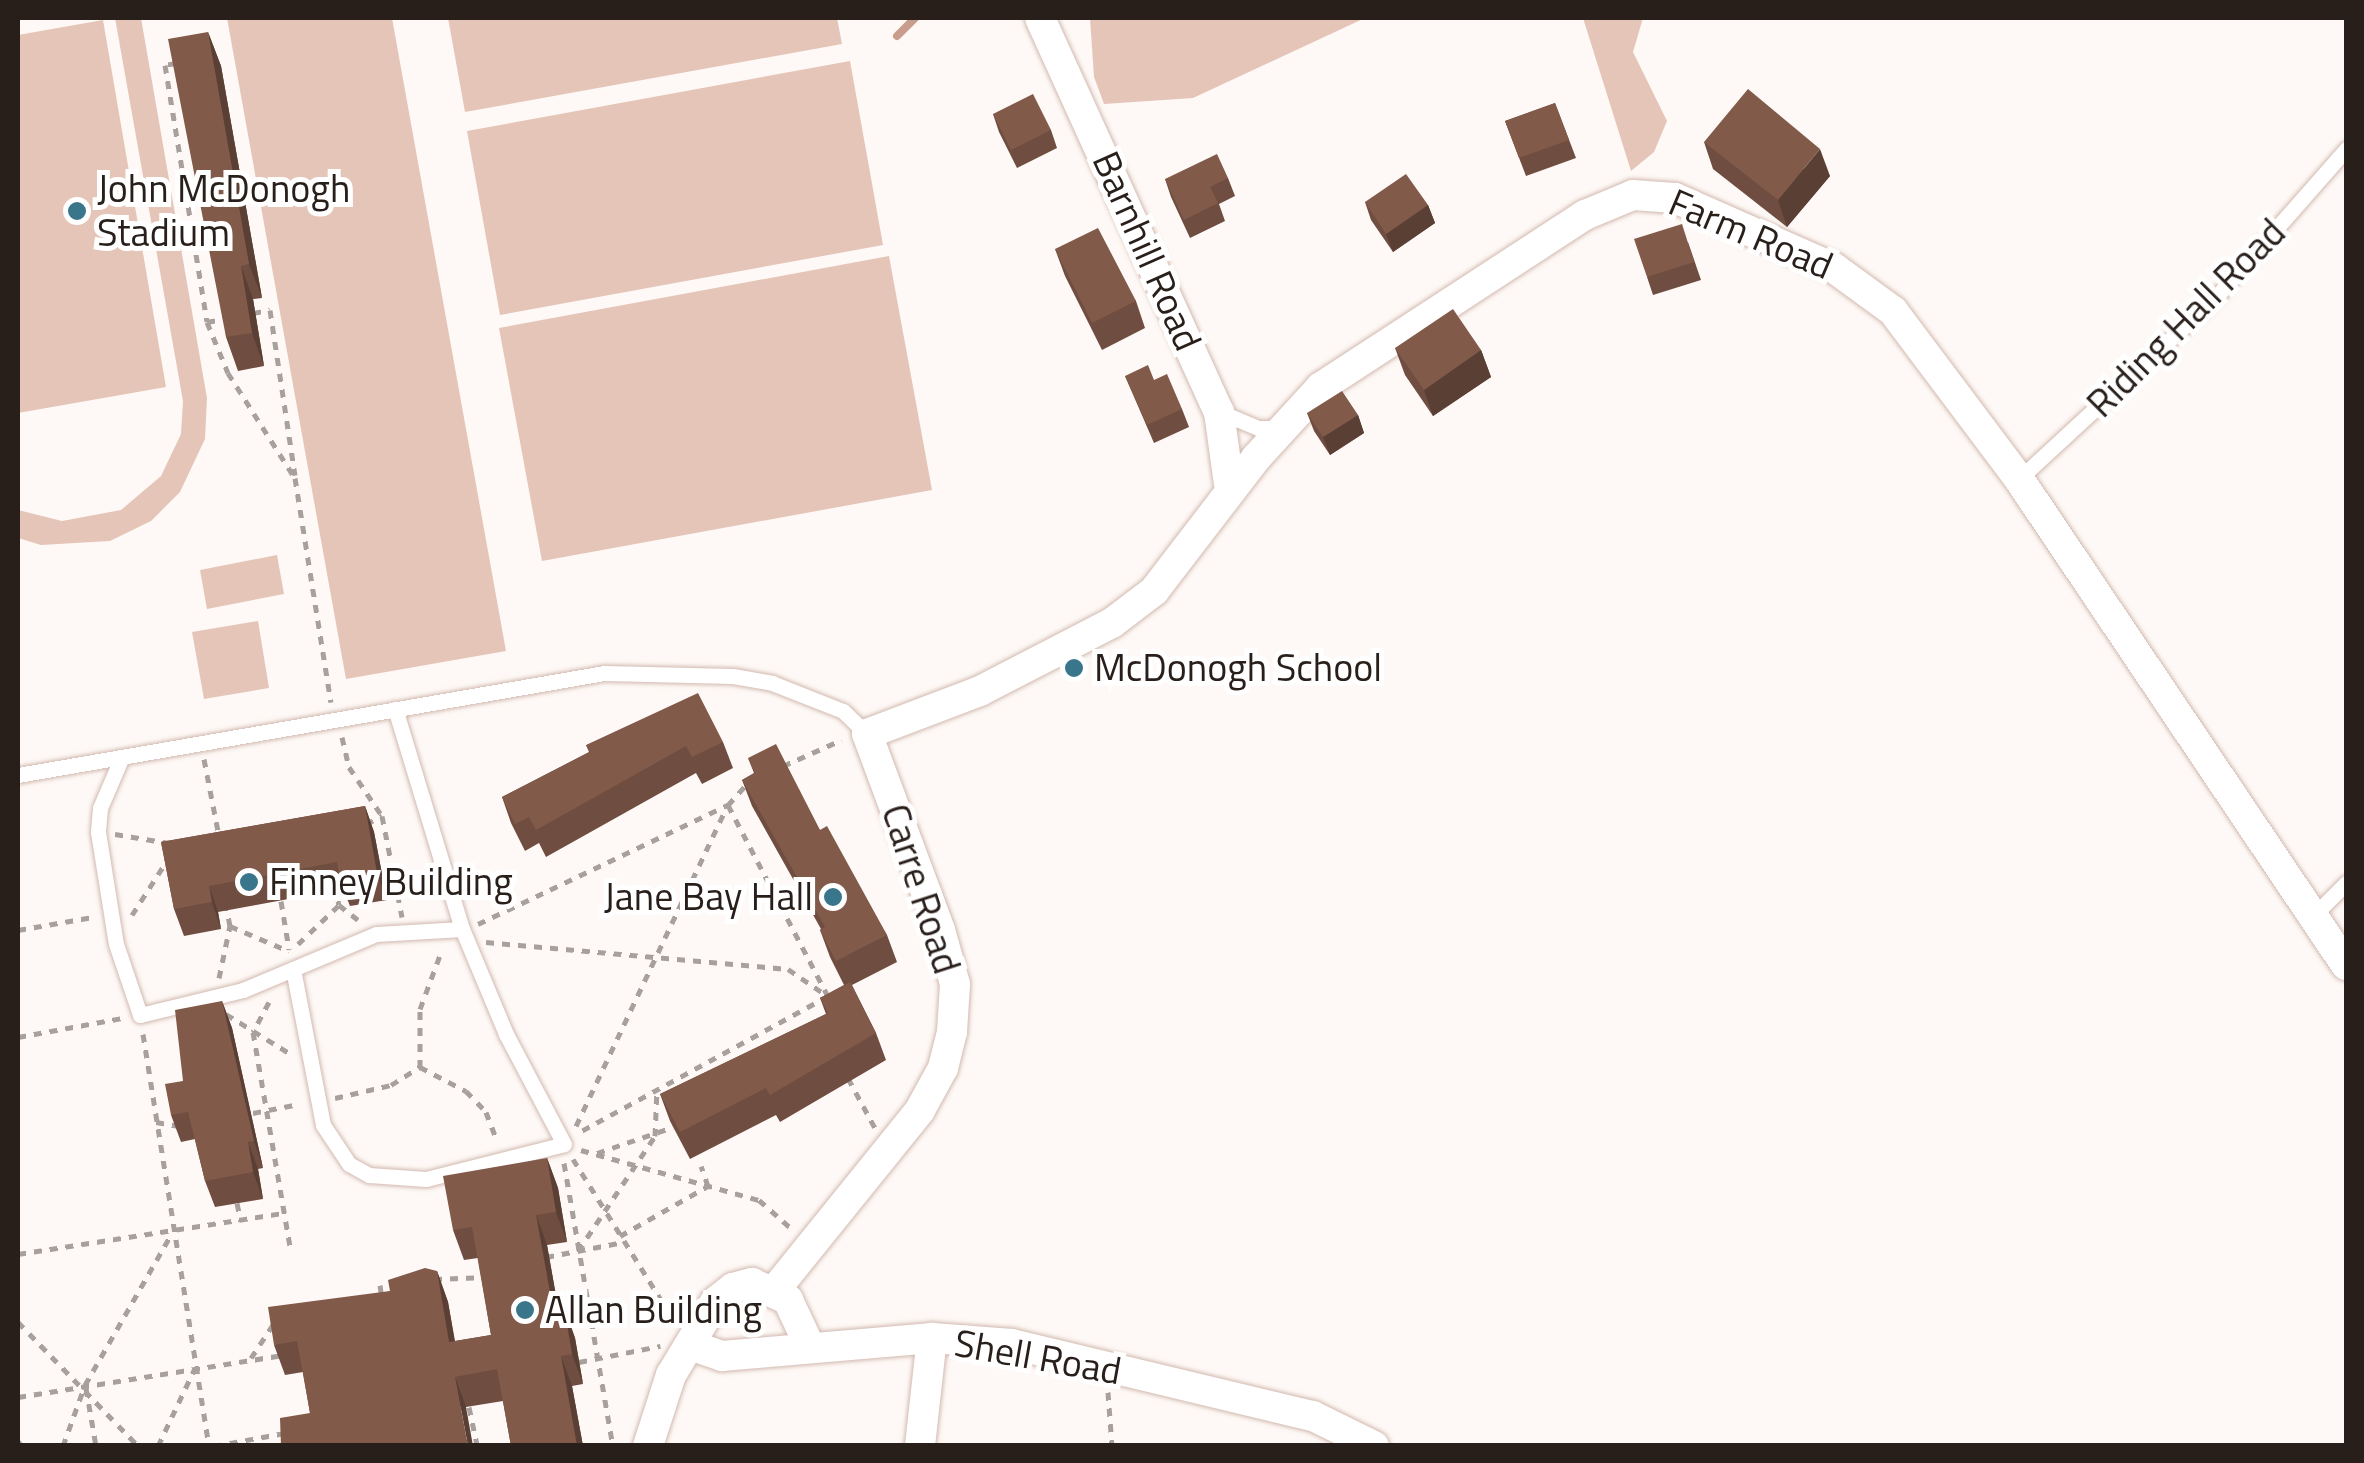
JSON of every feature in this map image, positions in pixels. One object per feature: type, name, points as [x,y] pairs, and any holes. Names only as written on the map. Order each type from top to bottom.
[{"type":"street","name":"Barnhill Road","points":[[1040,18],[1219,412],[1230,491]]},
{"type":"street","name":"Farm Road","points":[[867,734],[980,691],[1112,623],[1154,591],[1230,491],[1322,387],[1410,325],[1585,215],[1650,193],[1834,268],[1875,293],[2019,480],[2346,966]]},
{"type":"street","name":"Carre Road","points":[[775,1290],[887,1152],[943,1068],[954,984],[867,734]]},
{"type":"street","points":[[648,1446],[671,1374],[692,1346],[715,1302],[734,1288],[752,1284],[775,1290],[797,1315],[810,1347]]},
{"type":"street","points":[[920,1446],[932,1338]]},
{"type":"street","name":"Shell Road","points":[[692,1346],[722,1356],[932,1338],[1012,1344],[1313,1416],[1374,1446]]},
{"type":"lane","name":"Riding Hall Road","points":[[2019,480],[2204,310],[2346,149]]},
{"type":"lane","points":[[1219,412],[1247,425],[1282,428]]},
{"type":"lane","points":[[18,776],[541,682],[652,671],[772,683],[842,712],[867,734]]},
{"type":"lane","points":[[292,969],[320,1113],[334,1150],[349,1164],[369,1176],[426,1178],[564,1144],[506,1034],[462,929],[395,710]]},
{"type":"lane","points":[[121,759],[100,808],[98,832],[116,944],[140,1016],[243,990],[376,934],[462,929]]},
{"type":"lane","points":[[2313,916],[2346,883]]},
{"type":"path","points":[[182,62],[165,65],[207,322],[228,373],[295,478]]},
{"type":"path","points":[[207,322],[270,310],[337,719],[348,767],[382,816],[404,931]]},
{"type":"path","points":[[766,774],[826,744],[867,734]]},
{"type":"path","points":[[201,744],[221,849]]},
{"type":"path","points":[[504,1160],[477,1102],[420,1067],[417,1030],[425,986],[443,947],[462,929],[728,805],[751,782]]},
{"type":"path","points":[[613,1446],[578,1251],[564,1144],[728,805]]},
{"type":"path","points":[[728,805],[828,996]]},
{"type":"path","points":[[360,825],[382,816]]},
{"type":"path","points":[[98,832],[176,844]]},
{"type":"path","points":[[116,944],[162,860],[180,856]]},
{"type":"path","points":[[332,872],[340,905],[376,934]]},
{"type":"path","points":[[281,901],[292,969],[253,1032],[291,1251]]},
{"type":"path","points":[[290,951],[340,905]]},
{"type":"path","points":[[18,930],[111,914]]},
{"type":"path","points":[[230,926],[290,951]]},
{"type":"path","points":[[462,929],[489,944],[788,969],[828,996]]},
{"type":"path","points":[[564,1144],[657,1088],[828,996]]},
{"type":"path","points":[[812,1005],[820,1021]]},
{"type":"path","points":[[18,1037],[140,1016],[172,1232],[212,1446],[301,1430]]},
{"type":"path","points":[[848,1078],[887,1152]]},
{"type":"path","points":[[578,1251],[655,1136],[657,1088]]},
{"type":"path","points":[[156,1122],[178,1126]]},
{"type":"path","points":[[594,1154],[673,1127]]},
{"type":"path","points":[[564,1144],[759,1200],[811,1246]]},
{"type":"path","points":[[564,1144],[692,1346],[579,1362]]},
{"type":"path","points":[[701,1166],[708,1186]]},
{"type":"path","points":[[543,1258],[622,1239],[708,1186]]},
{"type":"path","points":[[238,1204],[241,1222]]},
{"type":"path","points":[[18,1254],[284,1214]]},
{"type":"path","points":[[62,1446],[85,1385],[172,1232]]},
{"type":"path","points":[[421,1277],[451,1283],[500,1274]]},
{"type":"path","points":[[380,1285],[386,1318]]},
{"type":"path","points":[[251,1358],[278,1317]]},
{"type":"path","points":[[18,1322],[85,1385],[138,1446]]},
{"type":"path","points":[[18,1397],[282,1355]]},
{"type":"path","points":[[158,1446],[195,1368]]},
{"type":"path","points":[[1112,1446],[1106,1399],[1115,1370]]},
{"type":"path","points":[[85,1385],[96,1446]]},
{"type":"path","points":[[469,1407],[476,1446]]},
{"type":"shaded area","points":[[115,18],[141,18],[207,398],[205,439],[180,492],[151,521],[110,541],[41,545],[18,538],[18,510],[62,521],[121,510],[161,476],[181,434],[183,401]]},
{"type":"shaded area","points":[[227,18],[392,18],[506,651],[346,679]]},
{"type":"shaded area","points":[[448,18],[837,18],[842,44],[465,112]]},
{"type":"shaded area","points":[[1090,18],[1365,18],[1193,98],[1104,104],[1094,77]]},
{"type":"shaded area","points":[[1583,18],[1643,18],[1633,52],[1667,121],[1654,152],[1631,171]]},
{"type":"shaded area","name":"John McDonogh Stadium","points":[[103,20],[166,387],[18,413],[18,35]]},
{"type":"shaded area","points":[[850,61],[883,245],[500,315],[467,131]]},
{"type":"shaded area","points":[[889,256],[932,490],[542,561],[499,328]]},
{"type":"shaded area","points":[[277,555],[284,594],[207,609],[200,570]]},
{"type":"shaded area","points":[[258,621],[269,688],[204,699],[192,632]]},
{"type":"building","points":[[208,32],[249,264],[241,266],[252,333],[226,337],[168,39]]},
{"type":"building","points":[[1748,89],[1820,149],[1778,200],[1704,142]]},
{"type":"building","points":[[1033,94],[1051,130],[1011,150],[993,114]]},
{"type":"building","points":[[1555,103],[1569,140],[1519,158],[1505,121]]},
{"type":"building","points":[[1217,154],[1228,178],[1210,187],[1218,203],[1184,220],[1165,179]]},
{"type":"building","points":[[1406,174],[1428,205],[1386,234],[1365,202]]},
{"type":"building","points":[[1682,224],[1694,262],[1647,277],[1634,239]]},
{"type":"building","points":[[1098,228],[1136,301],[1092,323],[1055,249]]},
{"type":"building","points":[[1453,309],[1481,350],[1424,390],[1395,348]]},
{"type":"building","points":[[1148,365],[1154,380],[1167,374],[1182,409],[1147,425],[1125,376]]},
{"type":"building","points":[[1342,391],[1358,415],[1323,437],[1307,413]]},
{"type":"building","points":[[698,693],[723,742],[692,757],[686,746],[536,830],[529,817],[515,824],[502,797],[590,752],[586,745]]},
{"type":"building","name":"Jane Bay Hall","points":[[776,744],[820,830],[827,826],[887,935],[836,961],[820,930],[825,927],[742,780],[755,773],[748,758]]},
{"type":"building","points":[[365,806],[377,873],[340,880],[337,862],[209,886],[212,902],[174,909],[161,842]]},
{"type":"building","points":[[850,982],[876,1033],[770,1095],[766,1088],[680,1132],[660,1094],[828,1013],[820,998]]},
{"type":"building","points":[[222,1001],[254,1141],[248,1142],[253,1172],[205,1181],[188,1112],[171,1115],[165,1084],[183,1081],[175,1010]]},
{"type":"building","points":[[547,1158],[556,1212],[536,1215],[553,1309],[564,1307],[572,1354],[561,1356],[577,1446],[511,1446],[497,1369],[455,1377],[468,1446],[281,1446],[280,1418],[310,1413],[297,1341],[274,1345],[268,1307],[390,1291],[388,1280],[425,1268],[437,1271],[449,1342],[491,1335],[472,1227],[453,1230],[443,1176]]},
{"type":"waterway","points":[[897,36],[915,18]]},
{"type":"place","name":"John McDonogh Stadium","points":[[77,211]]},
{"type":"place","name":"McDonogh School","points":[[1074,668]]},
{"type":"place","name":"Finney Building","points":[[249,882]]},
{"type":"place","name":"Jane Bay Hall","points":[[833,897]]},
{"type":"place","name":"Allan Building","points":[[525,1310]]}]
